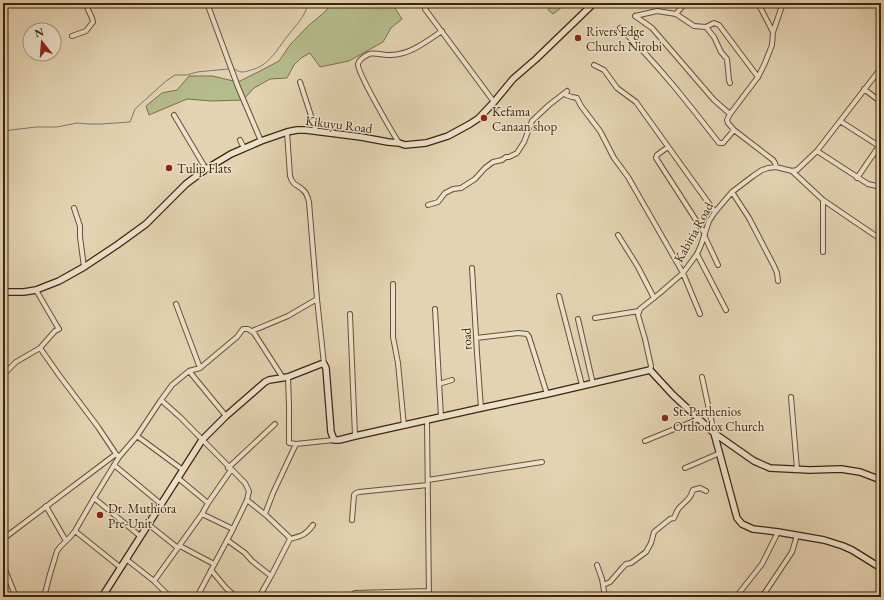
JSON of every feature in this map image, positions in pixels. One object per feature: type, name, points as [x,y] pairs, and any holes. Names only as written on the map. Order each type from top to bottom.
[{"type":"main road","name":"Kikuyu Road","points":[[3,292],[24,292],[36,290],[59,281],[84,267],[146,224],[186,184],[206,169],[231,154],[261,140],[297,130],[361,137],[405,145],[426,143],[448,136],[479,118],[513,79],[594,3]]},
{"type":"main road","points":[[102,597],[202,440],[226,416],[269,380],[286,377],[321,364],[324,364],[326,368],[331,432],[334,440],[404,426],[650,370],[673,395],[714,433],[754,461],[770,468],[847,470],[860,472],[881,480]]},
{"type":"main road","points":[[714,433],[737,518],[742,524],[753,529],[798,535],[824,540],[843,546],[881,568]]},
{"type":"street","points":[[72,36],[86,31],[93,22],[86,3]]},
{"type":"street","points":[[207,3],[238,87],[261,140]]},
{"type":"street","points":[[432,3],[425,9],[494,102]]},
{"type":"street","points":[[676,14],[685,3]]},
{"type":"street","points":[[758,3],[773,32]]},
{"type":"street","points":[[783,3],[773,32],[772,45],[765,63],[758,77],[727,120],[734,130],[773,160],[776,167],[792,171],[798,170],[817,151],[881,68]]},
{"type":"street","points":[[730,114],[714,100],[652,28],[635,16],[657,11],[676,14],[694,26],[706,27],[714,23],[719,25],[758,77]]},
{"type":"street","points":[[706,27],[714,37],[721,52],[728,59],[730,83]]},
{"type":"street","points":[[620,28],[634,41],[673,84],[719,143],[723,143],[734,130]]},
{"type":"street","points":[[399,143],[364,81],[358,65],[359,62],[370,54],[387,55],[410,52],[442,31]]},
{"type":"street","points":[[594,65],[604,70],[617,88],[636,102],[715,212]]},
{"type":"street","points":[[300,82],[316,131]]},
{"type":"street","points":[[864,89],[881,102]]},
{"type":"street","points":[[428,205],[438,202],[445,193],[453,189],[461,188],[475,179],[493,162],[502,160],[517,153],[524,142],[532,121],[567,91],[566,95],[572,98],[577,98],[600,132],[614,158],[628,177],[683,273],[700,314]]},
{"type":"street","points":[[174,114],[206,169]]},
{"type":"street","points":[[840,121],[880,144],[857,178]]},
{"type":"street","points":[[287,132],[291,181],[303,190],[307,195],[309,202],[324,364]]},
{"type":"street","points":[[240,140],[244,148]]},
{"type":"street","points":[[668,147],[657,154],[656,158],[705,234],[718,264]]},
{"type":"street","points":[[817,151],[857,178],[868,184],[881,187]]},
{"type":"street","name":"Kabiria Road","points":[[639,311],[683,273],[697,254],[709,221],[732,192],[757,173],[768,168],[776,167]]},
{"type":"street","points":[[792,171],[823,200],[881,239]]},
{"type":"street","points":[[732,192],[749,218],[774,266],[778,281]]},
{"type":"street","points":[[822,252],[823,200]]},
{"type":"street","points":[[74,208],[80,226],[84,267]]},
{"type":"street","points":[[618,235],[638,267],[654,298]]},
{"type":"street","points":[[697,254],[726,310]]},
{"type":"street","points":[[3,260],[3,269]]},
{"type":"street","name":"road","points":[[472,268],[481,408]]},
{"type":"street","points":[[393,284],[393,337],[398,363],[404,426]]},
{"type":"street","points":[[3,374],[16,362],[40,348],[55,331],[59,329],[36,290]]},
{"type":"street","points":[[559,296],[582,386]]},
{"type":"street","points":[[252,331],[288,316],[317,299]]},
{"type":"street","points":[[176,304],[200,368]]},
{"type":"street","points":[[435,309],[441,417]]},
{"type":"street","points":[[595,318],[639,311],[638,315],[651,366],[650,370]]},
{"type":"street","points":[[350,314],[355,436]]},
{"type":"street","points":[[578,319],[593,384]]},
{"type":"street","points":[[3,539],[46,506],[118,455],[137,436],[160,400],[172,385],[189,371],[200,368],[237,337],[243,329],[252,331],[286,377],[289,405],[288,442],[290,444],[296,444],[334,440]]},
{"type":"street","points":[[476,338],[518,333],[527,334],[547,394]]},
{"type":"street","points":[[40,348],[118,455]]},
{"type":"street","points":[[189,371],[226,416]]},
{"type":"street","points":[[702,377],[714,433]]},
{"type":"street","points":[[439,384],[452,380]]},
{"type":"street","points":[[792,397],[797,469]]},
{"type":"street","points":[[160,400],[180,417],[245,483],[249,494],[233,529],[197,597]]},
{"type":"street","points":[[646,441],[699,419]]},
{"type":"street","points":[[427,420],[430,597]]},
{"type":"street","points":[[154,581],[202,514],[230,469],[275,424]]},
{"type":"street","points":[[137,436],[183,470]]},
{"type":"street","points":[[265,514],[296,444]]},
{"type":"street","points":[[685,468],[720,453]]},
{"type":"street","points":[[44,597],[57,551],[75,531],[114,465],[118,455]]},
{"type":"street","points":[[352,520],[354,495],[358,492],[428,482],[542,462]]},
{"type":"street","points":[[114,465],[161,504]]},
{"type":"street","points":[[178,478],[208,503]]},
{"type":"street","points":[[603,585],[610,582],[623,567],[646,552],[651,543],[654,532],[670,519],[674,518],[677,510],[685,504],[693,490],[700,488],[706,491]]},
{"type":"street","points":[[94,498],[140,536]]},
{"type":"street","points":[[247,500],[265,514],[290,539]]},
{"type":"street","points":[[46,506],[66,541]]},
{"type":"street","points":[[202,514],[233,529]]},
{"type":"street","points":[[148,524],[179,547],[214,564]]},
{"type":"street","points":[[259,597],[290,539],[303,535],[309,531],[313,525]]},
{"type":"street","points":[[75,531],[120,567]]},
{"type":"street","points":[[736,597],[762,564],[778,532]]},
{"type":"street","points":[[762,597],[792,552],[798,535]]},
{"type":"street","points":[[227,540],[245,553],[271,576]]},
{"type":"street","points":[[126,559],[154,581],[170,597]]},
{"type":"street","points":[[597,564],[602,579],[605,597]]},
{"type":"street","points":[[3,565],[16,597]]},
{"type":"street","points":[[211,570],[226,588],[236,597]]},
{"type":"street","points":[[355,593],[429,591]]},
{"type":"green space","points":[[330,3],[385,3],[395,8],[402,19],[391,28],[383,42],[349,61],[320,67],[310,53],[301,58],[294,65],[287,78],[270,79],[254,88],[243,100],[212,101],[187,99],[149,115],[146,106],[162,93],[177,90],[189,76],[212,76],[238,82],[279,61],[290,45],[308,26],[326,11]]},
{"type":"green space","points":[[553,3],[567,3],[553,14],[548,10]]},
{"type":"waterway","points":[[233,68],[240,72],[245,72],[257,68],[268,61],[300,20],[308,3]]},
{"type":"waterway","points":[[3,131],[36,127],[57,127],[77,123],[101,124],[130,122],[135,109],[166,81],[175,75],[187,75],[197,72],[228,69]]},
{"type":"place","name":"Rivers Edge Church Nirobi","points":[[578,38]]},
{"type":"place","name":"Kefama Canaan shop","points":[[484,118]]},
{"type":"place","name":"Tulip Flats","points":[[169,168]]},
{"type":"place","name":"St. Parthenios Orthodox Church","points":[[665,418]]},
{"type":"place","name":"Dr. Muthiora Pre-Unit","points":[[100,515]]}]
